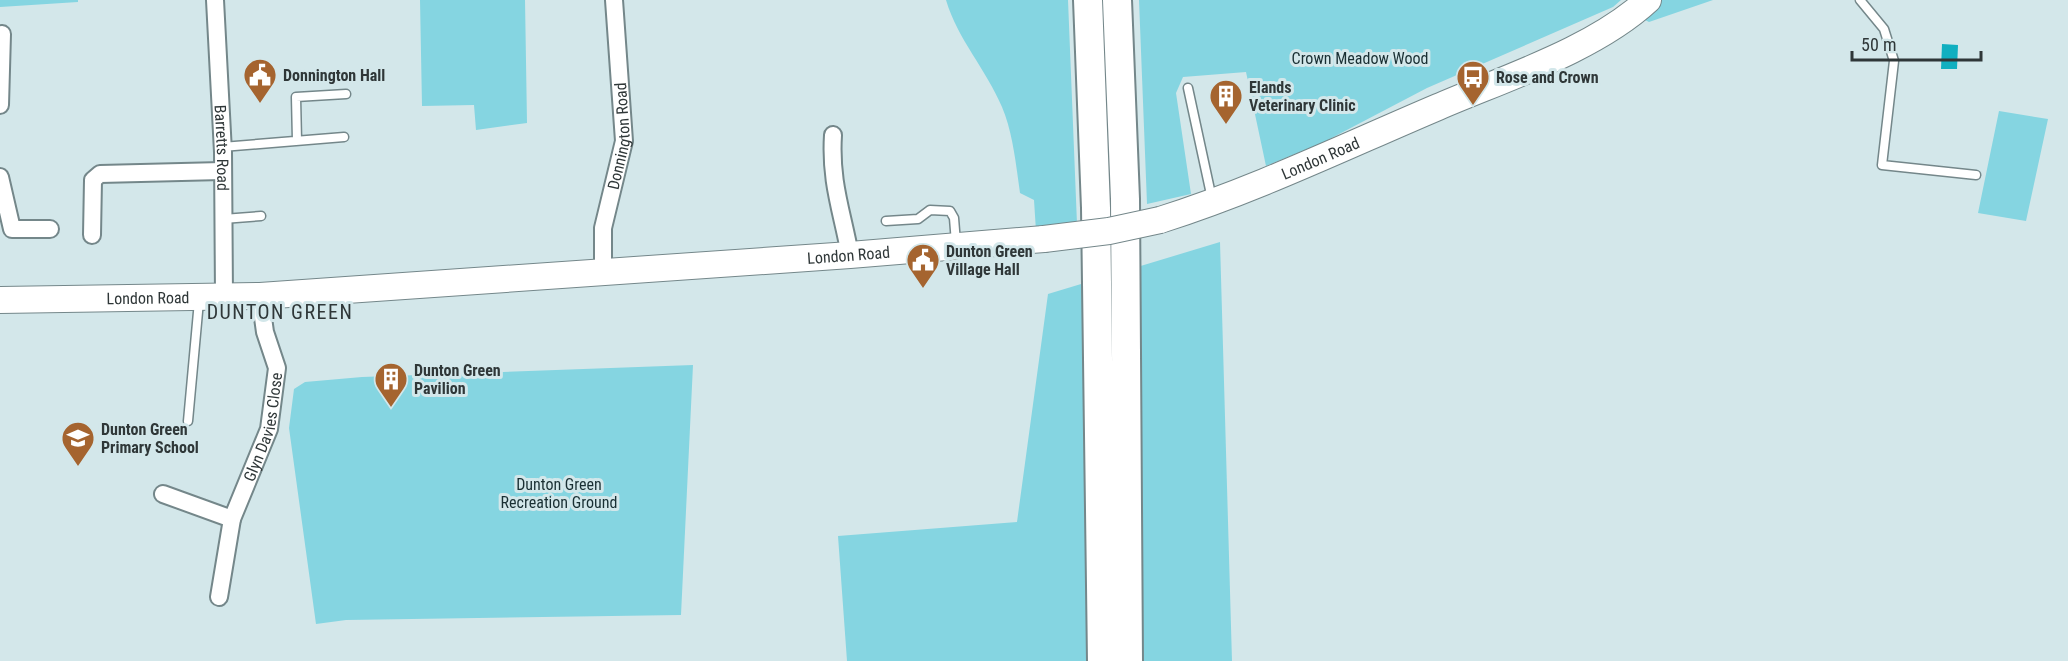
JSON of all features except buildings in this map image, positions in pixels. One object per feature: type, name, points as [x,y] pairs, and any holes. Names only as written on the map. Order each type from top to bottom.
[{"type":"highway","points":[[1088,0],[1097,220],[1102,661]]},
{"type":"highway","points":[[1117,0],[1125,199],[1128,661]]},
{"type":"main road","name":"London Road","points":[[10,299],[260,296],[850,255],[1044,239],[1109,231],[1160,220],[1213,203],[1544,61],[1614,26],[1648,0]]},
{"type":"street","name":"Barretts Road","points":[[212,297],[223,219],[215,0]]},
{"type":"street","name":"Donnington Road","points":[[603,272],[603,228],[624,141],[614,0]]},
{"type":"street","points":[[0,105],[2,34]]},
{"type":"street","points":[[832,135],[831,161],[836,200],[850,255]]},
{"type":"street","points":[[92,235],[93,180],[99,174],[222,171]]},
{"type":"street","points":[[0,177],[12,229],[50,229]]},
{"type":"street","name":"Glyn Davies Close","points":[[219,597],[232,519],[254,472],[270,418],[277,368],[265,332],[260,296]]},
{"type":"street","points":[[163,494],[232,519]]},
{"type":"lane","points":[[1860,0],[1884,29],[1894,61],[1882,165],[1976,175]]},
{"type":"lane","points":[[1188,88],[1213,203]]},
{"type":"lane","points":[[297,141],[296,97],[346,94]]},
{"type":"lane","points":[[222,147],[344,137]]},
{"type":"lane","points":[[886,221],[918,219],[930,210],[939,208],[950,211],[954,218],[956,246]]},
{"type":"lane","points":[[223,219],[261,216]]},
{"type":"lane","points":[[188,421],[212,297]]},
{"type":"green space","points":[[0,0],[78,0],[78,2],[0,7]]},
{"type":"green space","points":[[420,0],[525,0],[527,123],[476,130],[474,105],[422,106]]},
{"type":"green space","points":[[946,0],[1068,0],[1077,224],[1036,231],[1034,200],[1020,193],[1006,117],[951,15]]},
{"type":"green space","name":"Crown Meadow Wood","points":[[1139,0],[1621,0],[1613,7],[1427,88],[1322,143],[1266,166],[1246,72],[1183,77],[1176,93],[1191,194],[1147,204]]},
{"type":"green space","points":[[1662,0],[1713,0],[1649,22],[1643,19]]},
{"type":"green space","points":[[1999,111],[2048,119],[2026,221],[1978,213]]},
{"type":"green space","points":[[1220,242],[1232,661],[847,661],[838,536],[1017,522],[1048,294]]},
{"type":"green space","name":"Dunton Green Recreation Ground","points":[[693,365],[681,615],[346,620],[316,624],[289,428],[294,389],[305,382],[362,377]]},
{"type":"shaded area","points":[[1942,44],[1958,45],[1957,69],[1941,69]]},
{"type":"place","name":"Donnington Hall","points":[[260,104]]},
{"type":"place","name":"Rose and Crown","points":[[1473,106]]},
{"type":"place","name":"Elands Veterinary Clinic","points":[[1226,125]]},
{"type":"place","name":"Dunton Green Village Hall","points":[[923,289]]},
{"type":"place","name":"Dunton Green Pavilion","points":[[391,408]]},
{"type":"place","name":"Dunton Green Primary School","points":[[78,467]]},
{"type":"district","name":"DUNTON GREEN","points":[[280,312]]}]
